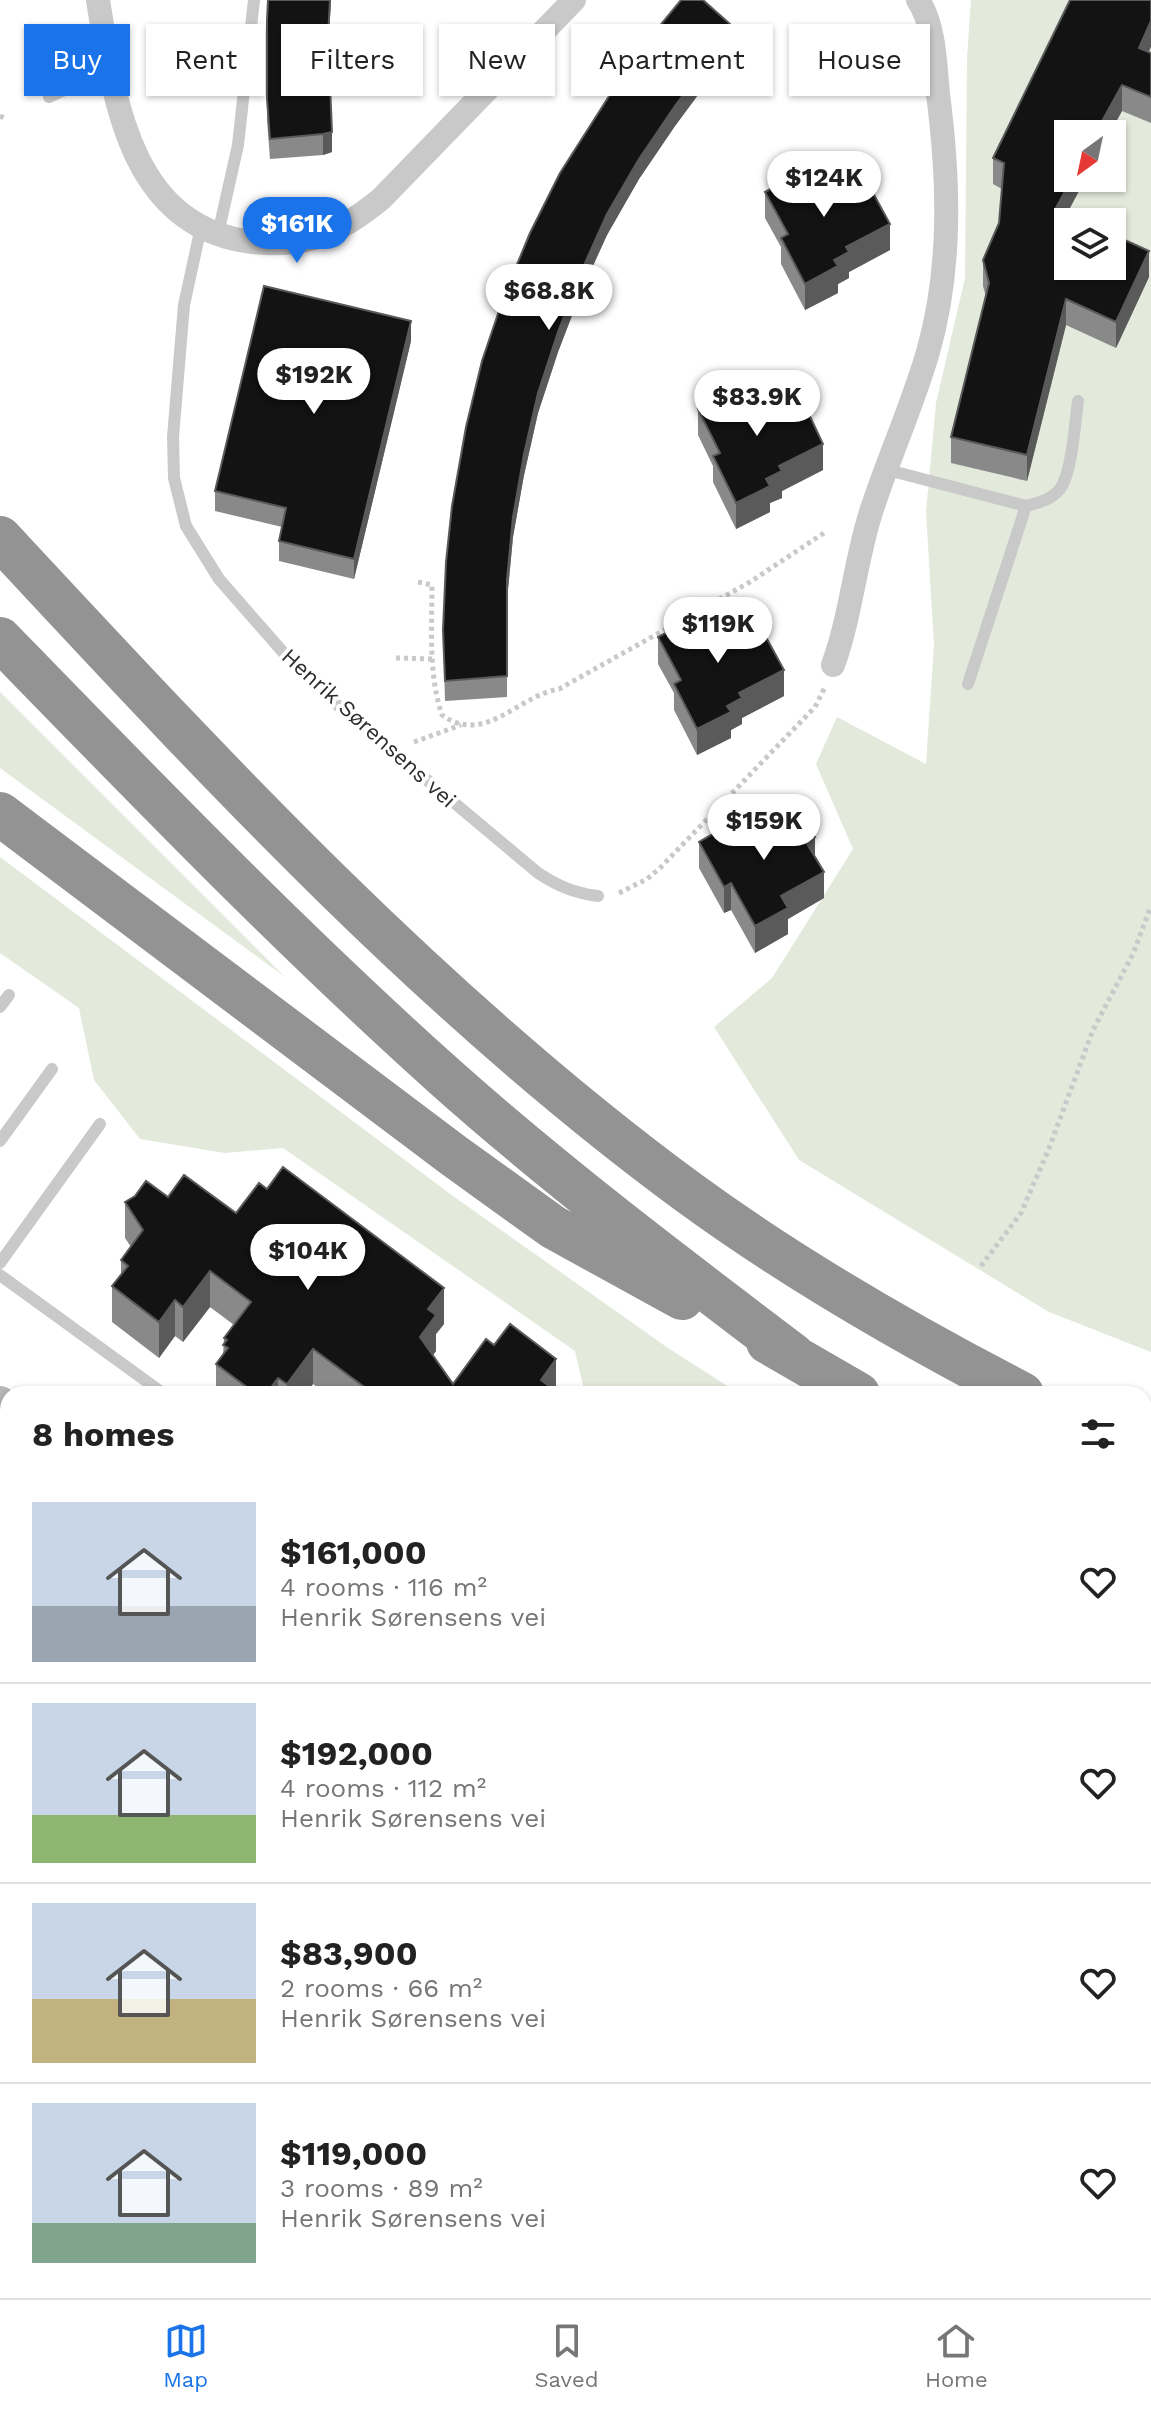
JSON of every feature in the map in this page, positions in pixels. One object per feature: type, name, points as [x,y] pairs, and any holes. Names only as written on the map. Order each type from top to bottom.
[{"type":"highway","points":[[0,538],[235,788],[326,879],[489,1032],[621,1140],[751,1236],[886,1321],[1007,1386]]},
{"type":"highway","points":[[0,639],[281,925],[445,1077],[592,1200],[793,1355]]},
{"type":"highway","points":[[0,814],[553,1227],[662,1288],[793,1355],[845,1386]]},
{"type":"street","points":[[98,0],[102,24]]},
{"type":"street","points":[[117,96],[136,155],[153,187],[170,206],[209,231],[239,240],[277,244],[330,234],[381,199],[574,0]]},
{"type":"street","points":[[833,665],[871,511],[928,351],[940,297],[946,245],[943,131],[931,37],[924,9],[918,0]]},
{"type":"lane","name":"Henrik Sørensens vei","points":[[254,0],[238,145],[184,305],[173,437],[174,478],[186,526],[219,579],[289,659],[328,697],[538,873],[560,887],[598,896]]},
{"type":"lane","points":[[888,470],[1026,506],[1047,500],[1060,489],[1067,473],[1078,401]]},
{"type":"lane","points":[[968,684],[1026,506]]},
{"type":"lane","points":[[0,1007],[9,995]]},
{"type":"lane","points":[[0,1141],[52,1069]]},
{"type":"lane","points":[[0,1263],[100,1124]]},
{"type":"lane","points":[[0,1275],[153,1386]]},
{"type":"path","points":[[390,750],[461,725],[486,724],[546,691],[559,689],[750,582],[827,531]]},
{"type":"path","points":[[418,582],[432,585],[432,659],[436,697],[442,715],[461,725]]},
{"type":"path","points":[[396,658],[432,659]]},
{"type":"path","points":[[598,896],[632,888],[669,859],[815,707],[833,665]]},
{"type":"path","points":[[981,1266],[1021,1213],[1048,1151],[1093,1030],[1133,954],[1151,906]]},
{"type":"shaded area","points":[[971,0],[1151,0],[1151,1352],[1049,1312],[799,1160],[714,1027],[772,978],[853,849],[816,764],[837,717],[926,764],[934,644],[926,512],[936,403],[965,278],[967,58]]},
{"type":"shaded area","points":[[0,692],[285,977],[0,768]]},
{"type":"shaded area","points":[[0,857],[453,1196],[668,1348],[727,1386],[583,1386],[575,1351],[283,1148],[225,1153],[140,1139],[94,1080],[79,1008],[0,953]]},
{"type":"building","points":[[268,0],[330,0],[329,24],[281,24],[281,96],[330,96],[332,132],[270,139]]},
{"type":"building","points":[[681,0],[703,0],[730,24],[661,24]]},
{"type":"building","points":[[1070,0],[1151,0],[1151,21],[1139,48],[1151,53],[1151,97],[1122,85],[1103,120],[1054,120],[1054,192],[1065,192],[1054,208],[1054,280],[1126,280],[1126,240],[1149,251],[1116,322],[1066,299],[1027,455],[951,437],[989,283],[983,260],[999,223],[1004,163],[993,158]]},
{"type":"building","points":[[609,96],[682,96],[639,159],[607,214],[581,272],[538,393],[513,517],[507,580],[507,676],[445,681],[443,630],[446,562],[466,427],[482,361],[504,296],[530,233],[560,173]]},
{"type":"building","points":[[848,165],[864,195],[872,191],[890,224],[846,247],[849,252],[834,260],[838,266],[805,284],[781,238],[788,234],[765,192],[798,174],[805,187]]},
{"type":"building","points":[[264,286],[411,321],[354,559],[279,541],[286,508],[215,491]]},
{"type":"building","points":[[782,384],[798,414],[807,410],[823,444],[779,466],[782,471],[766,479],[770,486],[736,503],[713,456],[720,453],[698,409],[732,393],[738,406]]},
{"type":"building","points":[[742,611],[758,641],[766,637],[784,670],[739,693],[742,698],[727,706],[731,712],[697,729],[674,684],[681,680],[658,637],[692,620],[699,633]]},
{"type":"building","points":[[796,804],[815,837],[806,842],[824,872],[781,896],[788,908],[755,926],[731,883],[724,887],[699,842],[732,823],[739,836]]},
{"type":"building","points":[[283,1167],[444,1288],[428,1309],[436,1315],[420,1337],[453,1384],[486,1339],[494,1345],[510,1324],[556,1359],[541,1380],[549,1386],[363,1386],[313,1349],[287,1384],[278,1378],[272,1386],[245,1386],[216,1364],[228,1348],[223,1345],[227,1340],[224,1338],[251,1302],[210,1271],[183,1307],[175,1300],[159,1322],[112,1286],[128,1266],[121,1260],[143,1230],[125,1202],[135,1196],[146,1181],[168,1197],[184,1175],[236,1213],[259,1183],[267,1189]]}]
